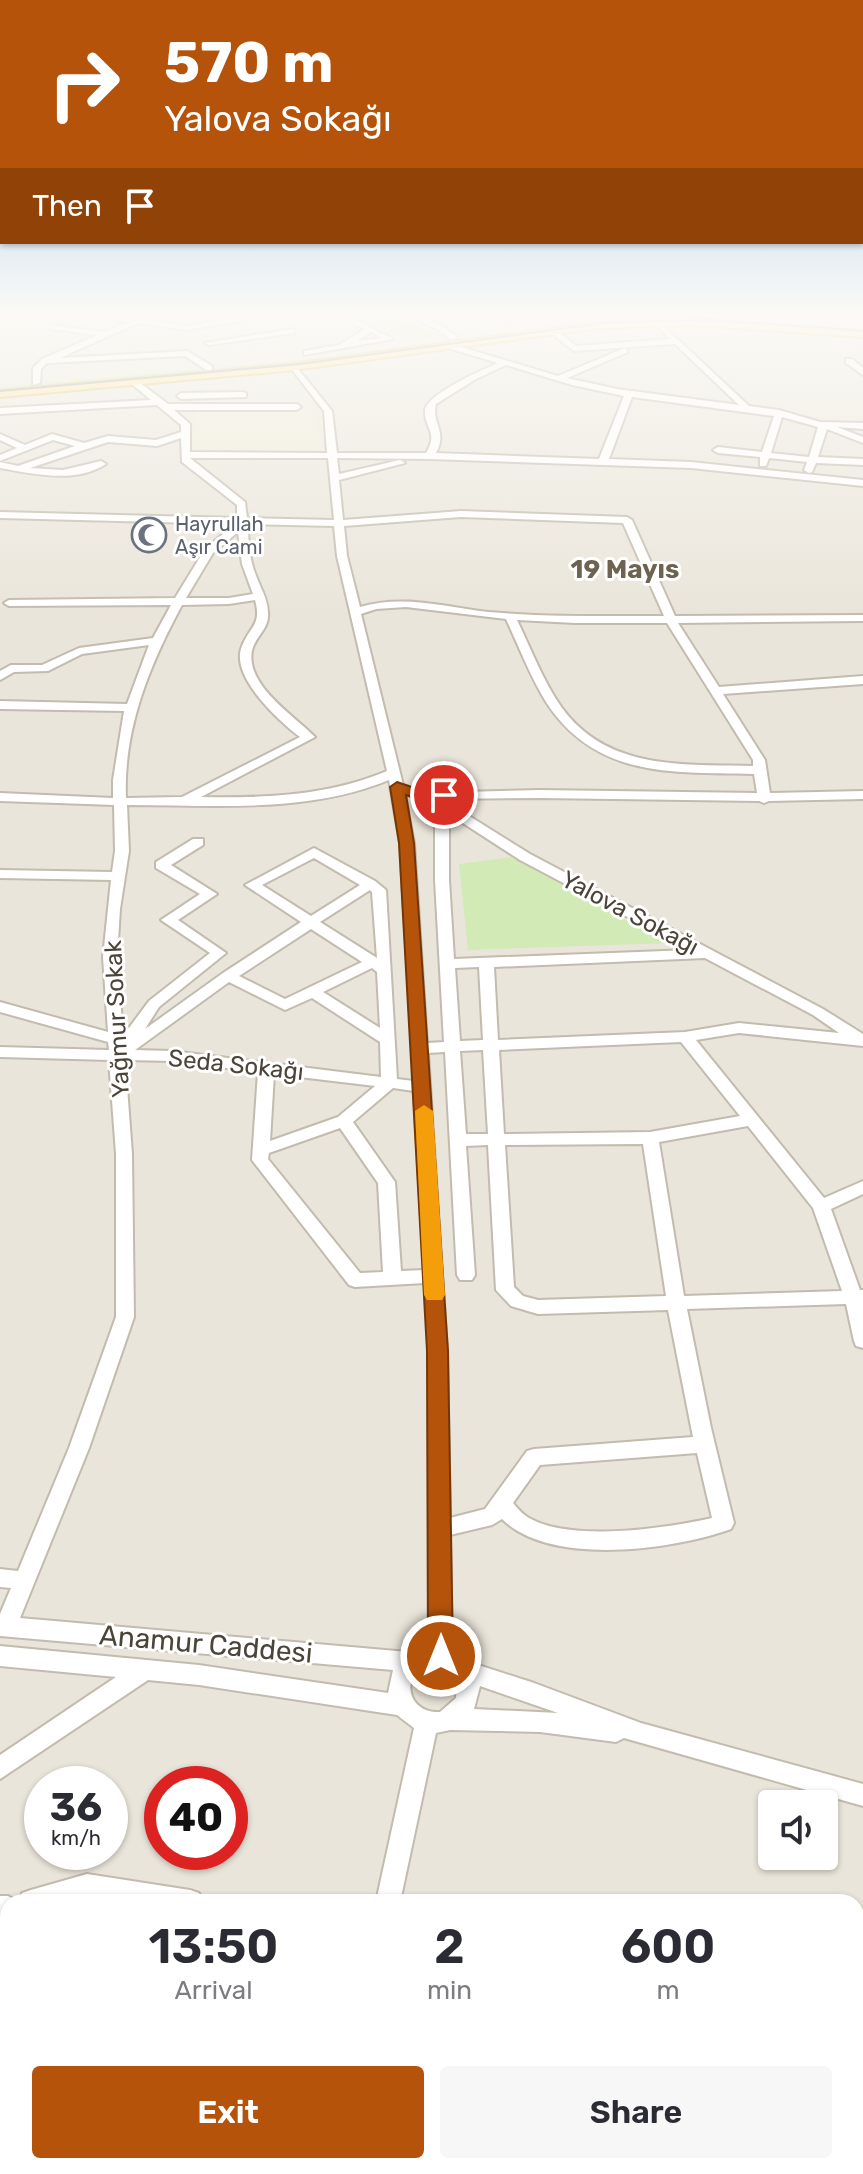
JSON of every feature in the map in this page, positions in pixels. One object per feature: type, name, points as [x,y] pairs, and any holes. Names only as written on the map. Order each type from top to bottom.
[{"type":"street","points":[[172,412],[186,424],[185,460],[242,504],[248,571],[261,596],[263,620],[247,647],[245,661],[271,705],[309,737],[184,801]]},
{"type":"street","points":[[328,412],[342,556],[396,780],[407,843],[434,1276],[441,1656]]},
{"type":"street","points":[[429,412],[437,439],[429,456]]},
{"type":"street","points":[[603,462],[622,412]]},
{"type":"street","points":[[761,473],[779,413],[824,423],[863,426]]},
{"type":"street","points":[[848,424],[863,413]]},
{"type":"street","points":[[824,423],[863,440]]},
{"type":"street","points":[[806,479],[824,423]]},
{"type":"street","points":[[19,469],[108,439],[157,443],[186,433]]},
{"type":"street","points":[[0,437],[24,448]]},
{"type":"street","points":[[0,458],[52,437],[84,446]]},
{"type":"street","points":[[151,457],[157,443]]},
{"type":"street","points":[[718,450],[863,462]]},
{"type":"street","points":[[185,455],[429,456],[691,465],[863,483]]},
{"type":"street","points":[[336,478],[429,456]]},
{"type":"street","points":[[0,465],[62,475],[101,464]]},
{"type":"street","points":[[0,515],[339,523],[461,514],[627,520],[670,618],[759,760],[764,799]]},
{"type":"street","name":"Yağmur Sokak","points":[[3,1626],[26,1581],[79,1448],[125,1317],[124,1154],[110,957],[122,851],[119,802],[121,759],[131,708],[156,641],[209,551],[243,522]]},
{"type":"street","points":[[9,603],[229,601],[261,596]]},
{"type":"street","points":[[355,612],[383,605],[414,604],[510,616],[575,620],[863,618]]},
{"type":"street","points":[[510,616],[546,691],[569,725],[596,747],[622,759],[645,764],[761,770]]},
{"type":"street","points":[[0,677],[11,668],[44,669],[79,651],[156,641]]},
{"type":"street","points":[[714,691],[863,680]]},
{"type":"street","points":[[0,705],[131,708]]},
{"type":"street","points":[[0,797],[50,802],[301,800],[396,780]]},
{"type":"street","name":"Yalova Sokağı","points":[[396,780],[442,804],[525,857],[818,1012],[862,1039]]},
{"type":"street","points":[[425,796],[569,792],[764,799],[863,795]]},
{"type":"street","points":[[442,804],[442,880],[466,1275]]},
{"type":"street","points":[[117,1047],[154,1004],[219,953],[168,920],[210,894],[161,865],[198,842]]},
{"type":"street","points":[[260,1150],[344,1121],[389,1083],[388,1040],[379,966],[379,890],[314,852],[252,885],[379,966]]},
{"type":"street","points":[[0,874],[118,876]]},
{"type":"street","points":[[117,1047],[311,925],[370,884]]},
{"type":"street","points":[[449,964],[706,954]]},
{"type":"street","points":[[486,962],[505,1290],[510,1296],[538,1307],[858,1297]]},
{"type":"street","points":[[228,976],[285,1005],[379,966]]},
{"type":"street","points":[[313,992],[388,1040]]},
{"type":"street","points":[[0,1007],[117,1047]]},
{"type":"street","points":[[420,1048],[685,1037],[739,1028],[862,1039]]},
{"type":"street","points":[[685,1037],[821,1206],[858,1297],[863,1341]]},
{"type":"street","name":"Seda Sokağı","points":[[0,1052],[117,1047],[423,1087]]},
{"type":"street","points":[[266,1068],[260,1160],[355,1280],[434,1276]]},
{"type":"street","points":[[459,1140],[650,1138],[749,1120]]},
{"type":"street","points":[[344,1121],[386,1182],[392,1278]]},
{"type":"street","points":[[500,1504],[526,1527],[576,1540],[692,1534],[724,1523],[703,1444],[674,1303],[650,1138]]},
{"type":"street","points":[[821,1206],[863,1187]]},
{"type":"street","points":[[441,1529],[492,1516],[534,1457],[703,1444]]},
{"type":"street","points":[[0,1578],[26,1581]]},
{"type":"street","name":"Anamur Caddesi","points":[[3,1626],[412,1662]]},
{"type":"street","name":"Anamur Caddesi","points":[[0,1656],[145,1670],[402,1705]]},
{"type":"street","points":[[438,1720],[457,1714],[469,1699],[469,1680],[459,1664],[441,1656],[420,1657],[404,1669],[397,1687],[402,1705],[417,1718],[438,1720],[540,1721],[641,1734]]},
{"type":"street","points":[[0,1768],[145,1670]]},
{"type":"street","points":[[465,1671],[534,1693],[641,1734],[863,1795]]},
{"type":"street","points":[[390,1894],[438,1720]]},
{"type":"shaded area","points":[[0,412],[863,412],[863,1894],[0,1894]]},
{"type":"shaded area","points":[[196,412],[311,412],[326,454],[189,452]]},
{"type":"green space","points":[[511,857],[668,943],[468,950],[459,864]]},
{"type":"building","name":"Hayrullah Aşır Cami","points":[[161,528],[165,540],[136,543],[133,531]]},
{"type":"slow traffic","points":[[424,1111],[435,1295]]},
{"type":"place","name":"Hayrullah Aşır Cami","points":[[149,535]]},
{"type":"district","name":"19 Mayıs","points":[[625,569]]},
{"type":"route","points":[[441,1656],[438,1351],[407,843],[397,787],[425,796],[444,795]]}]
